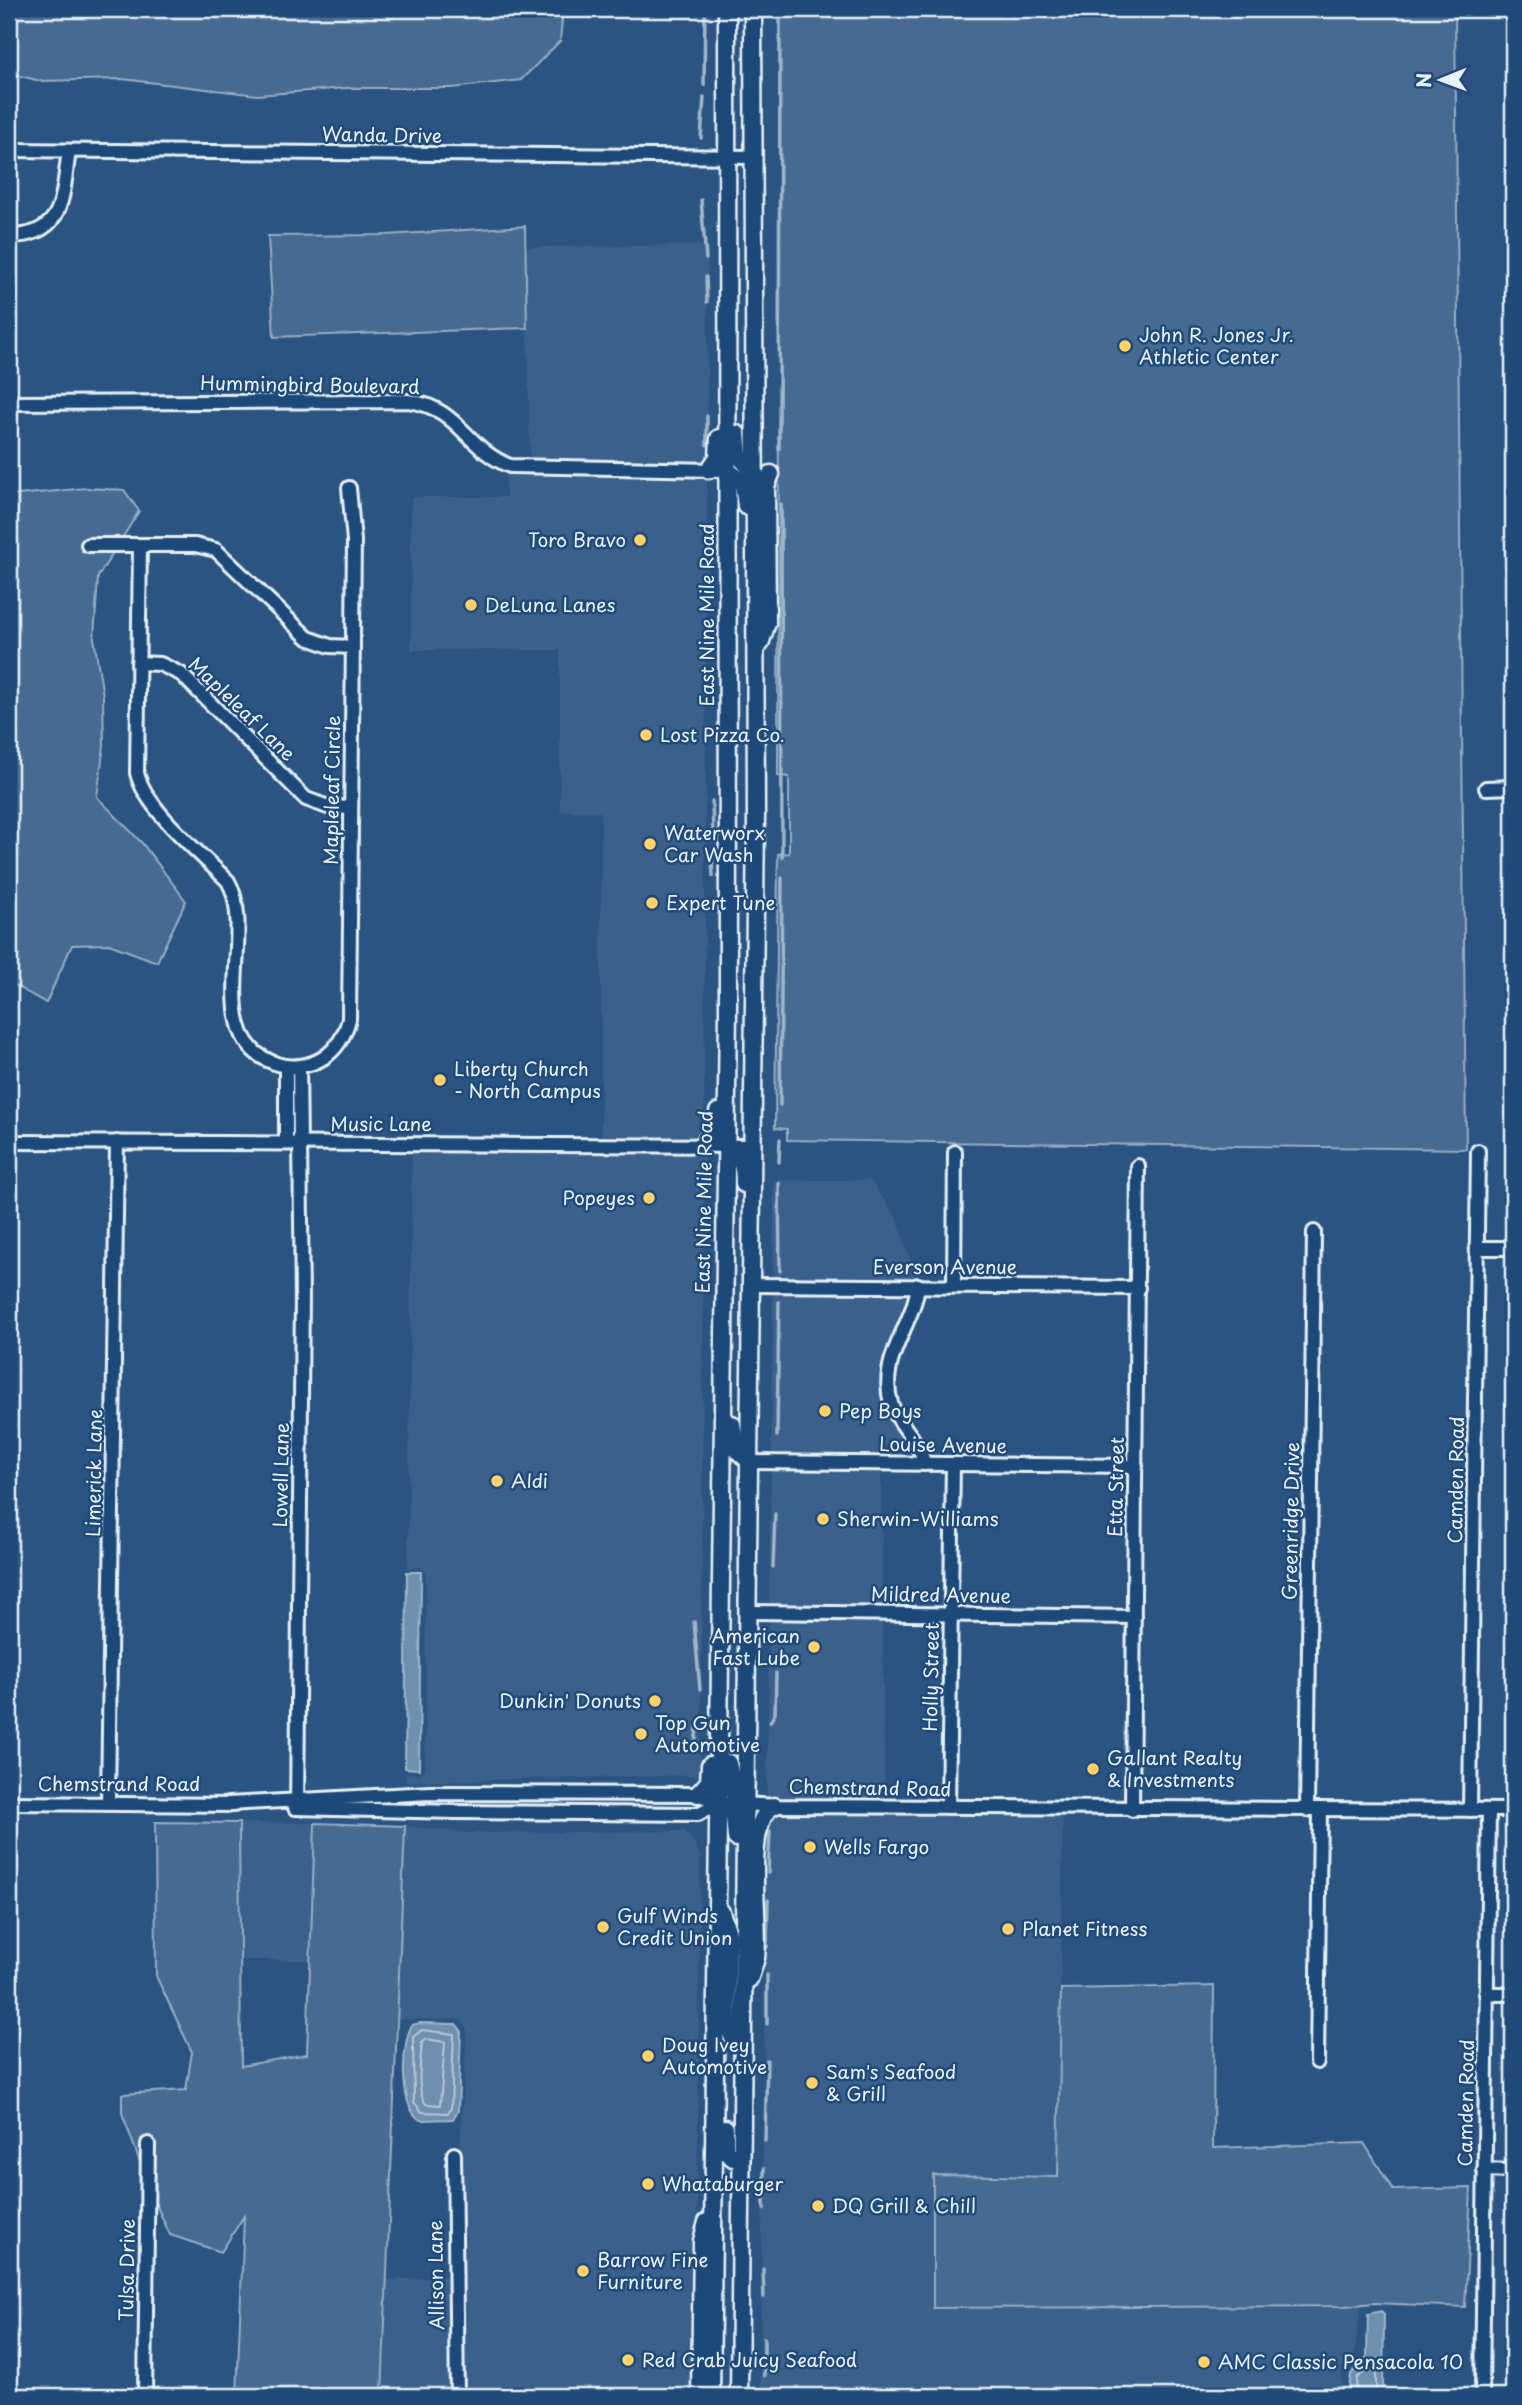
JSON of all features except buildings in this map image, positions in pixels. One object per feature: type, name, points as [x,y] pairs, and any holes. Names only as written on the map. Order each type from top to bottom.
[{"type":"main road","points":[[709,470],[718,457],[719,444],[723,157],[719,119],[727,65],[727,9]]},
{"type":"main road","points":[[746,9],[746,73],[754,103]]},
{"type":"main road","points":[[739,2396],[752,1285],[756,656],[763,474],[754,157],[755,9]]},
{"type":"main road","name":"East Nine Mile Road","points":[[711,2396],[728,1009],[727,245],[723,157]]},
{"type":"main road","points":[[727,245],[737,270],[739,456],[763,474]]},
{"type":"main road","points":[[728,471],[736,475],[746,490],[747,746],[756,772]]},
{"type":"main road","points":[[728,818],[743,821],[748,828],[748,890],[755,963]]},
{"type":"main road","points":[[702,1145],[718,1128],[718,1052],[728,1009]]},
{"type":"main road","points":[[726,1146],[739,1154],[744,1169],[743,1267],[752,1285]]},
{"type":"main road","points":[[711,1358],[715,1347],[717,1212],[726,1190]]},
{"type":"main road","points":[[724,1380],[731,1411],[733,1440],[736,1449],[750,1462]]},
{"type":"main road","points":[[698,1794],[709,1782],[710,1768],[714,1431],[723,1404]]},
{"type":"main road","points":[[721,1544],[731,1582],[728,1770],[734,1794],[746,1803]]},
{"type":"main road","points":[[718,1802],[734,1816],[736,1839],[731,2281],[740,2312]]},
{"type":"main road","points":[[744,1998],[756,1956],[758,1833],[765,1810],[774,1805]]},
{"type":"main road","points":[[717,1900],[728,1933],[727,2022],[734,2041]]},
{"type":"main road","points":[[715,2061],[721,2072],[725,2150],[733,2158]]},
{"type":"main road","points":[[700,2396],[702,2241],[714,2191]]},
{"type":"main road","points":[[714,2191],[724,2220],[720,2396]]},
{"type":"street","name":"Wanda Drive","points":[[9,150],[754,157]]},
{"type":"street","points":[[9,236],[37,233],[57,215],[69,151]]},
{"type":"street","name":"Hummingbird Boulevard","points":[[9,403],[408,401],[446,413],[484,453],[510,466],[709,470],[763,474]]},
{"type":"street","name":"Mapleleaf Circle","points":[[293,1066],[322,1059],[332,1051],[340,1041],[349,1019],[354,541],[349,488]]},
{"type":"street","points":[[88,545],[195,545],[216,550],[308,638],[330,646],[353,647]]},
{"type":"street","points":[[140,545],[137,773],[140,785],[150,801],[228,881],[234,892],[238,914],[236,1016],[239,1028],[257,1054],[293,1066]]},
{"type":"street","name":"Mapleleaf Lane","points":[[138,663],[160,664],[181,674],[306,799],[328,807],[351,808]]},
{"type":"street","points":[[1486,788],[1513,787]]},
{"type":"street","points":[[286,1143],[293,1066]]},
{"type":"street","points":[[293,1066],[302,1143]]},
{"type":"street","name":"Music Lane","points":[[9,1142],[753,1146]]},
{"type":"street","name":"Limerick Lane","points":[[108,1803],[117,1142]]},
{"type":"street","name":"Lowell Lane","points":[[297,1804],[302,1143]]},
{"type":"street","name":"Camden Road","points":[[1470,1810],[1478,1151]]},
{"type":"street","points":[[954,1286],[955,1152]]},
{"type":"street","name":"Etta Street","points":[[1132,1810],[1138,1166]]},
{"type":"street","name":"Greenridge Drive","points":[[1314,1232],[1313,1810],[1317,2062]]},
{"type":"street","points":[[1477,1248],[1513,1248]]},
{"type":"street","name":"Everson Avenue","points":[[752,1285],[1138,1288]]},
{"type":"street","points":[[918,1285],[916,1298],[890,1358],[888,1387],[898,1420],[920,1448],[924,1464]]},
{"type":"street","name":"Louise Avenue","points":[[750,1462],[1136,1466]]},
{"type":"street","name":"Holly Street","points":[[948,1807],[953,1464]]},
{"type":"street","name":"Mildred Avenue","points":[[748,1612],[1134,1617]]},
{"type":"street","name":"Chemstrand Road","points":[[297,1804],[430,1793],[698,1794],[718,1802],[774,1805],[1132,1810],[1513,1810]]},
{"type":"street","name":"Chemstrand Road","points":[[9,1803],[297,1804],[463,1813],[698,1814],[718,1802]]},
{"type":"street","name":"Camden Road","points":[[1482,2396],[1489,1810]]},
{"type":"street","points":[[1486,1994],[1513,1994]]},
{"type":"street","name":"Tulsa Drive","points":[[145,2396],[148,2144]]},
{"type":"street","name":"Allison Lane","points":[[454,2154],[457,2396]]},
{"type":"street","points":[[1484,2171],[1513,2171]]},
{"type":"shaded area","points":[[9,9],[563,9],[560,41],[521,80],[452,88],[346,88],[257,95],[122,79],[40,81],[9,73]]},
{"type":"shaded area","name":"John R. Jones Jr. Athletic Center","points":[[780,9],[1455,9],[1466,1149],[787,1140],[787,1129],[775,1128],[778,854],[789,853],[789,777],[778,776]]},
{"type":"shaded area","points":[[525,226],[527,328],[274,337],[268,236],[387,235]]},
{"type":"shaded area","points":[[708,245],[707,464],[530,463],[526,247]]},
{"type":"shaded area","points":[[506,470],[524,474],[707,475],[704,1140],[601,1139],[601,812],[560,811],[560,650],[411,650],[411,497],[506,497]]},
{"type":"shaded area","points":[[86,488],[124,490],[139,511],[121,540],[82,540],[82,551],[114,551],[98,577],[94,638],[103,696],[104,745],[97,797],[142,843],[186,901],[157,962],[109,944],[72,945],[46,1003],[9,982],[9,496]]},
{"type":"shaded area","points":[[412,1149],[601,1155],[601,1150],[704,1151],[701,1775],[406,1782],[406,1773],[419,1774],[425,1769],[426,1572],[420,1567],[408,1568]]},
{"type":"shaded area","points":[[774,1180],[870,1180],[898,1220],[916,1280],[773,1279]]},
{"type":"shaded area","points":[[773,1290],[911,1291],[889,1342],[882,1372],[885,1406],[892,1422],[910,1447],[881,1445],[880,1458],[771,1457]]},
{"type":"shaded area","points":[[771,1468],[881,1469],[882,1608],[769,1606]]},
{"type":"shaded area","points":[[769,1617],[882,1619],[885,1799],[767,1799]]},
{"type":"shaded area","points":[[767,1810],[1063,1815],[1058,2177],[933,2308],[1361,2305],[1355,2351],[1351,2363],[1342,2367],[1342,2396],[760,2396]]},
{"type":"shaded area","points":[[155,1822],[239,1823],[241,2066],[307,2054],[315,1823],[405,1826],[382,2396],[237,2396],[244,2216],[221,2252],[170,2235],[153,2198],[154,2139],[141,2139],[141,2165],[122,2113],[122,2094],[186,2090],[192,2052],[156,1976]]},
{"type":"shaded area","points":[[239,1823],[315,1823],[310,1960],[240,1960]]},
{"type":"shaded area","points":[[405,1826],[468,1833],[685,1831],[695,1844],[700,1856],[696,2396],[463,2396],[460,2148],[467,2030],[462,2020],[395,2019]]},
{"type":"shaded area","points":[[1214,1986],[1213,2148],[1364,2143],[1393,2190],[1471,2188],[1465,2307],[1374,2303],[1345,2306],[933,2308],[933,2175],[1058,2177],[1061,1989]]},
{"type":"shaded area","points":[[449,2276],[450,2396],[382,2396],[387,2280]]},
{"type":"water","points":[[407,1572],[421,1572],[419,1769],[405,1768]]},
{"type":"water","points":[[456,2024],[461,2030],[458,2111],[453,2119],[420,2120],[408,2103],[404,2075],[406,2046],[412,2025]]},
{"type":"water","points":[[1381,2311],[1384,2314],[1383,2396],[1348,2396],[1351,2374],[1367,2357],[1368,2314]]},
{"type":"waterway","points":[[704,85],[705,9]]},
{"type":"waterway","points":[[779,449],[780,9]]},
{"type":"waterway","points":[[701,138],[704,97]]},
{"type":"waterway","points":[[701,200],[706,259]]},
{"type":"waterway","points":[[706,277],[707,302]]},
{"type":"waterway","points":[[707,416],[707,445]]},
{"type":"waterway","points":[[781,504],[782,857]]},
{"type":"waterway","points":[[712,801],[713,830]]},
{"type":"waterway","points":[[712,858],[713,876]]},
{"type":"waterway","points":[[780,1105],[782,878]]},
{"type":"waterway","points":[[779,1162],[780,1139]]},
{"type":"waterway","points":[[779,1183],[780,1271]]},
{"type":"waterway","points":[[777,1436],[779,1302]]},
{"type":"waterway","points":[[773,1567],[775,1514]]},
{"type":"waterway","points":[[694,1622],[700,1689]]},
{"type":"waterway","points":[[770,1722],[775,1713],[776,1673]]},
{"type":"waterway","points":[[695,1746],[697,1728]]},
{"type":"waterway","points":[[768,1873],[770,1831]]},
{"type":"waterway","points":[[767,1947],[768,1900]]},
{"type":"waterway","points":[[767,1975],[767,2024]]},
{"type":"waterway","points":[[765,2141],[767,2060]]},
{"type":"waterway","points":[[764,2169],[764,2209]]},
{"type":"waterway","points":[[763,2269],[764,2297]]},
{"type":"waterway","points":[[764,2338],[764,2376]]},
{"type":"place","name":"John R. Jones Jr. Athletic Center","points":[[1125,346]]},
{"type":"place","name":"Toro Bravo","points":[[640,540]]},
{"type":"place","name":"DeLuna Lanes","points":[[471,605]]},
{"type":"place","name":"Lost Pizza Co.","points":[[646,735]]},
{"type":"place","name":"Waterworx Car Wash","points":[[650,844]]},
{"type":"place","name":"Expert Tune","points":[[652,903]]},
{"type":"place","name":"Liberty Church - North Campus","points":[[440,1080]]},
{"type":"place","name":"Popeyes","points":[[649,1198]]},
{"type":"place","name":"Pep Boys","points":[[825,1411]]},
{"type":"place","name":"Aldi","points":[[497,1481]]},
{"type":"place","name":"Sherwin-Williams","points":[[823,1519]]},
{"type":"place","name":"American Fast Lube","points":[[814,1647]]},
{"type":"place","name":"Dunkin' Donuts","points":[[655,1701]]},
{"type":"place","name":"Top Gun Automotive","points":[[641,1734]]},
{"type":"place","name":"Gallant Realty & Investments","points":[[1093,1769]]},
{"type":"place","name":"Wells Fargo","points":[[810,1847]]},
{"type":"place","name":"Gulf Winds Credit Union","points":[[603,1927]]},
{"type":"place","name":"Planet Fitness","points":[[1008,1929]]},
{"type":"place","name":"Doug Ivey Automotive","points":[[648,2056]]},
{"type":"place","name":"Sam's Seafood & Grill","points":[[812,2083]]},
{"type":"place","name":"Whataburger","points":[[648,2184]]},
{"type":"place","name":"DQ Grill & Chill","points":[[818,2206]]},
{"type":"place","name":"Barrow Fine Furniture","points":[[583,2271]]},
{"type":"place","name":"Red Crab Juicy Seafood","points":[[628,2360]]},
{"type":"place","name":"AMC Classic Pensacola 10","points":[[1204,2362]]}]
